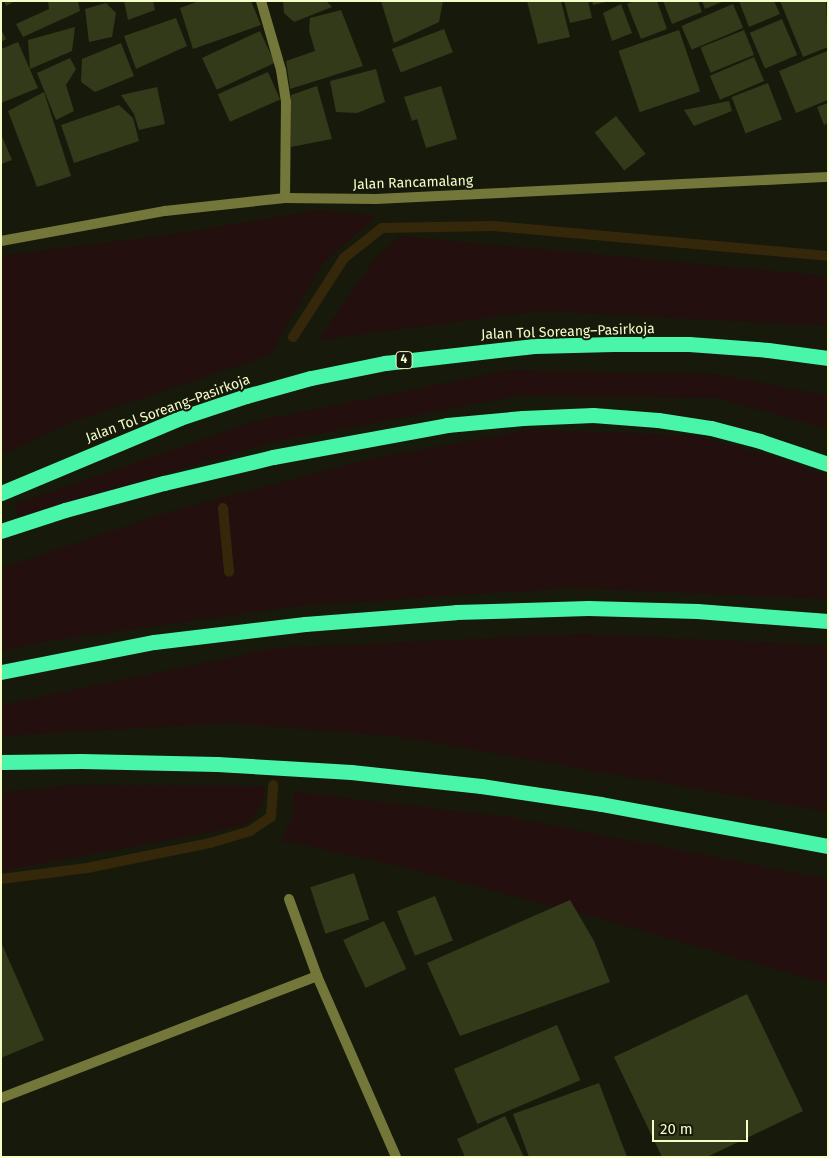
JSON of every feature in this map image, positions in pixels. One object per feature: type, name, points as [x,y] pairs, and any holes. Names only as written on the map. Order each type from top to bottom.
[{"type":"highway","name":"Jalan Tol Soreang–Pasirkoja","points":[[1,493],[162,425],[246,396],[311,378],[385,363],[534,346],[613,344],[699,345],[768,350],[828,358]]},
{"type":"highway","points":[[1,531],[65,510],[164,483],[273,457],[447,425],[523,418],[593,415],[658,420],[711,428],[760,441],[828,464]]},
{"type":"highway","points":[[1,672],[154,642],[305,624],[456,612],[608,609],[697,611],[828,622]]},
{"type":"highway","points":[[1,762],[81,760],[217,764],[351,772],[481,786],[592,803],[828,846]]},
{"type":"street","points":[[261,1],[281,70],[286,103],[285,198]]},
{"type":"street","name":"Jalan Rancamalang","points":[[1,241],[165,211],[285,198],[376,199],[828,177]]},
{"type":"street","points":[[290,899],[316,976],[396,1157]]},
{"type":"street","points":[[1,1098],[316,976]]},
{"type":"shaded area","points":[[320,210],[377,216],[324,262],[270,355],[77,420],[1,455],[1,259],[5,255],[175,234]]},
{"type":"shaded area","points":[[400,236],[828,276],[828,326],[540,311],[318,340],[374,260]]},
{"type":"shaded area","points":[[509,370],[715,374],[828,395],[828,429],[717,398],[519,396],[273,442],[18,517],[15,504],[256,421]]},
{"type":"shaded area","points":[[532,429],[697,436],[774,457],[828,476],[828,599],[572,588],[299,606],[43,642],[1,651],[1,568],[171,511],[369,459]]},
{"type":"shaded area","points":[[581,634],[828,645],[828,812],[400,737],[230,723],[1,736],[1,705],[275,648]]},
{"type":"shaded area","points":[[71,785],[264,786],[263,803],[249,823],[213,832],[1,871],[1,792]]},
{"type":"shaded area","points":[[294,792],[509,817],[828,879],[828,984],[594,917],[394,865],[280,840],[292,821]]},
{"type":"building","points":[[4,1],[15,1],[6,6]]},
{"type":"building","points":[[48,1],[78,1],[80,11],[23,37],[16,24],[49,9]]},
{"type":"building","points":[[124,1],[153,1],[155,10],[128,20]]},
{"type":"building","points":[[199,1],[251,1],[261,25],[193,49],[180,8]]},
{"type":"building","points":[[283,1],[326,1],[332,7],[294,22],[284,13]]},
{"type":"building","points":[[381,1],[443,1],[439,22],[394,43]]},
{"type":"building","points":[[527,1],[561,1],[570,37],[538,44]]},
{"type":"building","points":[[564,1],[588,1],[592,18],[570,23]]},
{"type":"building","points":[[592,1],[606,1],[606,2],[593,5]]},
{"type":"building","points":[[634,1],[657,1],[667,29],[641,39],[627,4]]},
{"type":"building","points":[[663,1],[698,1],[702,12],[672,24]]},
{"type":"building","points":[[702,1],[724,1],[705,9]]},
{"type":"building","points":[[739,1],[774,1],[780,14],[749,27]]},
{"type":"building","points":[[780,1],[826,1],[828,47],[803,57]]},
{"type":"building","points":[[106,3],[116,13],[112,37],[89,42],[85,9]]},
{"type":"building","points":[[621,4],[632,33],[612,41],[603,13]]},
{"type":"building","points":[[733,4],[743,28],[692,50],[681,26]]},
{"type":"building","points":[[341,10],[363,66],[290,89],[286,61],[315,51],[309,30],[310,18]]},
{"type":"building","points":[[176,18],[187,46],[136,69],[124,36]]},
{"type":"building","points":[[782,19],[797,55],[765,69],[750,33]]},
{"type":"building","points":[[75,27],[72,51],[30,69],[28,40]]},
{"type":"building","points":[[1,29],[6,39],[1,42]]},
{"type":"building","points":[[444,29],[453,52],[401,72],[392,49]]},
{"type":"building","points":[[679,30],[700,91],[640,112],[618,51]]},
{"type":"building","points":[[744,30],[754,55],[711,73],[700,48]]},
{"type":"building","points":[[260,31],[275,63],[217,90],[202,58]]},
{"type":"building","points":[[18,42],[38,88],[1,103],[1,49]]},
{"type":"building","points":[[121,43],[134,76],[95,92],[81,82],[82,59]]},
{"type":"building","points":[[827,51],[828,100],[796,113],[779,71]]},
{"type":"building","points":[[754,57],[764,81],[720,100],[710,76]]},
{"type":"building","points":[[70,58],[76,69],[66,85],[74,111],[56,120],[37,73]]},
{"type":"building","points":[[376,69],[385,102],[357,113],[336,112],[330,81]]},
{"type":"building","points":[[268,72],[280,99],[230,122],[218,94]]},
{"type":"building","points":[[768,83],[782,119],[746,133],[732,97]]},
{"type":"building","points":[[317,86],[332,139],[291,147],[291,95]]},
{"type":"building","points":[[441,86],[457,139],[426,148],[417,119],[412,121],[404,97]]},
{"type":"building","points":[[157,87],[165,124],[139,130],[134,114],[121,95]]},
{"type":"building","points":[[44,92],[71,176],[37,187],[8,111]]},
{"type":"building","points":[[729,101],[732,111],[694,126],[684,110]]},
{"type":"building","points":[[828,103],[828,123],[824,125],[817,107]]},
{"type":"building","points":[[119,105],[133,118],[139,141],[74,163],[61,125]]},
{"type":"building","points":[[616,116],[646,154],[624,170],[595,133]]},
{"type":"building","points":[[1,134],[12,160],[1,164]]},
{"type":"building","points":[[354,873],[369,920],[325,934],[310,887]]},
{"type":"building","points":[[435,896],[453,941],[415,956],[397,911]]},
{"type":"building","points":[[570,900],[594,941],[610,982],[460,1036],[427,963]]},
{"type":"building","points":[[384,921],[406,969],[366,988],[343,940]]},
{"type":"building","points":[[1,942],[44,1040],[1,1058]]},
{"type":"building","points":[[747,994],[803,1111],[707,1157],[662,1157],[614,1057]]},
{"type":"building","points":[[557,1025],[580,1080],[477,1124],[454,1069]]},
{"type":"building","points":[[599,1083],[627,1157],[529,1157],[513,1114]]},
{"type":"building","points":[[505,1116],[524,1157],[465,1157],[457,1139]]},
{"type":"waterway","points":[[293,337],[344,258],[382,228],[493,226],[828,256]]},
{"type":"waterway","points":[[223,508],[229,572]]},
{"type":"waterway","points":[[1,879],[87,868],[210,843],[250,831],[271,817],[273,785]]}]
